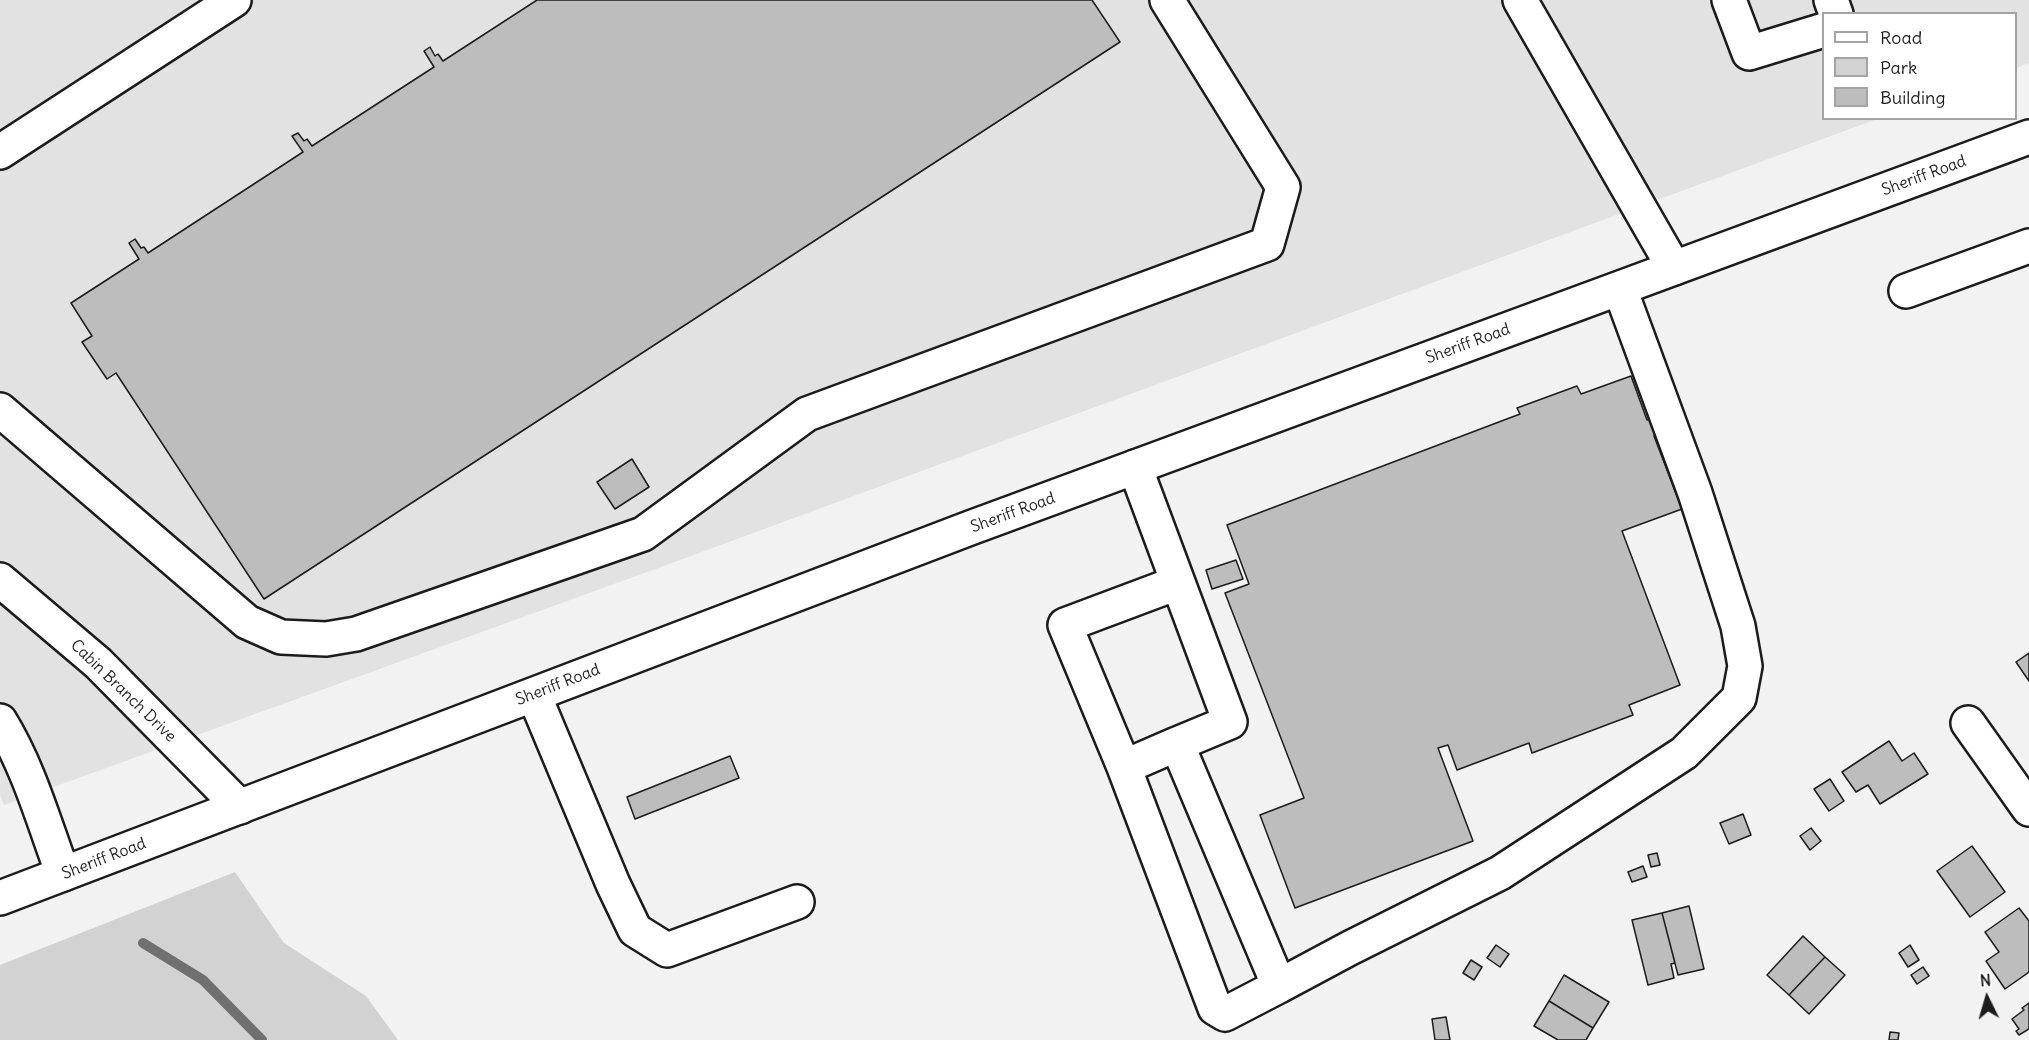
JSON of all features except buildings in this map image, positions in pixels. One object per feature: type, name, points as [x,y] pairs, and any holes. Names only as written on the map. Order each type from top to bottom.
[{"type":"main road","points":[[0,152],[234,0]]},
{"type":"main road","points":[[0,410],[247,622],[281,637],[326,639],[356,634],[632,538],[643,534],[807,414],[1267,244],[1283,187],[1167,0]]},
{"type":"main road","points":[[1521,0],[1674,268]]},
{"type":"main road","points":[[1729,0],[1749,53],[1822,31]]},
{"type":"main road","name":"Sheriff Road","points":[[0,898],[1135,467],[2029,137]]},
{"type":"main road","points":[[1906,291],[2029,246]]},
{"type":"main road","points":[[1178,583],[1065,625],[1124,766],[1215,1008],[1226,1014],[1350,948],[1500,873],[1684,753],[1739,698],[1745,666],[1738,626],[1695,493],[1620,289]]},
{"type":"main road","points":[[1124,766],[1230,722],[1135,467]]},
{"type":"main road","name":"Cabin Branch Drive","points":[[0,580],[98,663],[240,807]]},
{"type":"main road","points":[[534,695],[613,884],[635,930],[667,950],[797,902]]},
{"type":"main road","points":[[0,721],[24,767],[63,874]]},
{"type":"main road","points":[[1968,723],[2029,809]]},
{"type":"main road","points":[[1177,744],[1279,986]]},
{"type":"shaded area","points":[[0,0],[2029,0],[2029,63],[2017,68],[2017,12],[1822,12],[1822,120],[1874,120],[661,567],[4,805],[0,795]]},
{"type":"green space","points":[[235,872],[284,943],[366,996],[398,1040],[0,1040],[0,965]]},
{"type":"waterway","points":[[143,943],[203,980],[262,1040]]}]
